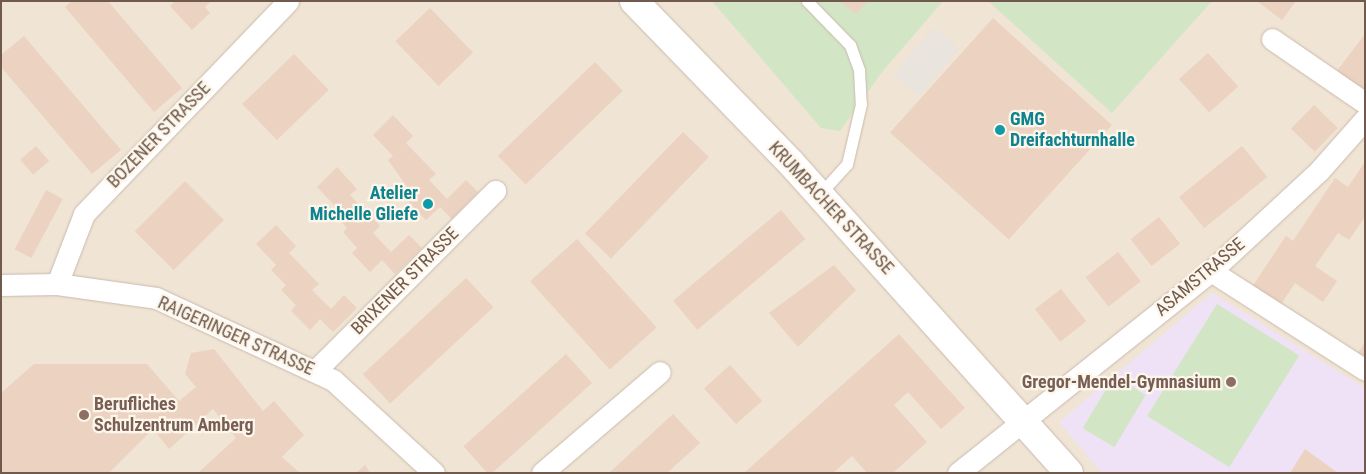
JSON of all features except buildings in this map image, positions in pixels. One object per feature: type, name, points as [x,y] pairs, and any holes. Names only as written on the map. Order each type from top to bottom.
[{"type":"main road","name":"KRUMBACHER STRASSE","points":[[634,1],[819,194],[1022,421]]},
{"type":"main road","points":[[1022,421],[1069,473]]},
{"type":"street","name":"BOZENER STRASSE","points":[[57,284],[84,214],[288,1]]},
{"type":"street","points":[[1272,39],[1365,103]]},
{"type":"street","name":"ASAMSTRASSE","points":[[1022,421],[1211,271],[1319,171],[1365,119]]},
{"type":"street","name":"BRIXENER STRASSE","points":[[315,371],[495,191]]},
{"type":"street","points":[[1211,271],[1365,370]]},
{"type":"street","name":"RAIGERINGER STRASSE","points":[[1,285],[57,284],[156,298],[333,380],[434,473]]},
{"type":"street","points":[[542,473],[660,372]]},
{"type":"street","points":[[958,473],[1022,421]]},
{"type":"lane","points":[[807,1],[850,45],[859,70],[861,104],[847,164],[819,194]]},
{"type":"shaded area","points":[[1,1],[1365,1],[1365,473],[1,473]]},
{"type":"shaded area","points":[[934,27],[959,48],[919,96],[894,74]]},
{"type":"shaded area","name":"Gregor-Mendel-Gymnasium","points":[[1212,293],[1365,388],[1365,473],[1102,473],[1059,422]]},
{"type":"green space","points":[[712,1],[943,1],[882,72],[840,131],[821,128]]},
{"type":"green space","points":[[988,1],[1212,1],[1112,113]]},
{"type":"green space","points":[[1217,304],[1299,355],[1229,467],[1147,416]]},
{"type":"green space","points":[[1114,376],[1146,395],[1114,447],[1083,428]]},
{"type":"place","name":"GMG Dreifachturnhalle","points":[[1000,130]]},
{"type":"place","name":"Atelier Michelle Gliefe","points":[[428,204]]},
{"type":"place","name":"Gregor-Mendel-Gymnasium","points":[[1231,382]]},
{"type":"place","name":"Berufliches Schulzentrum Amberg","points":[[84,415]]}]
